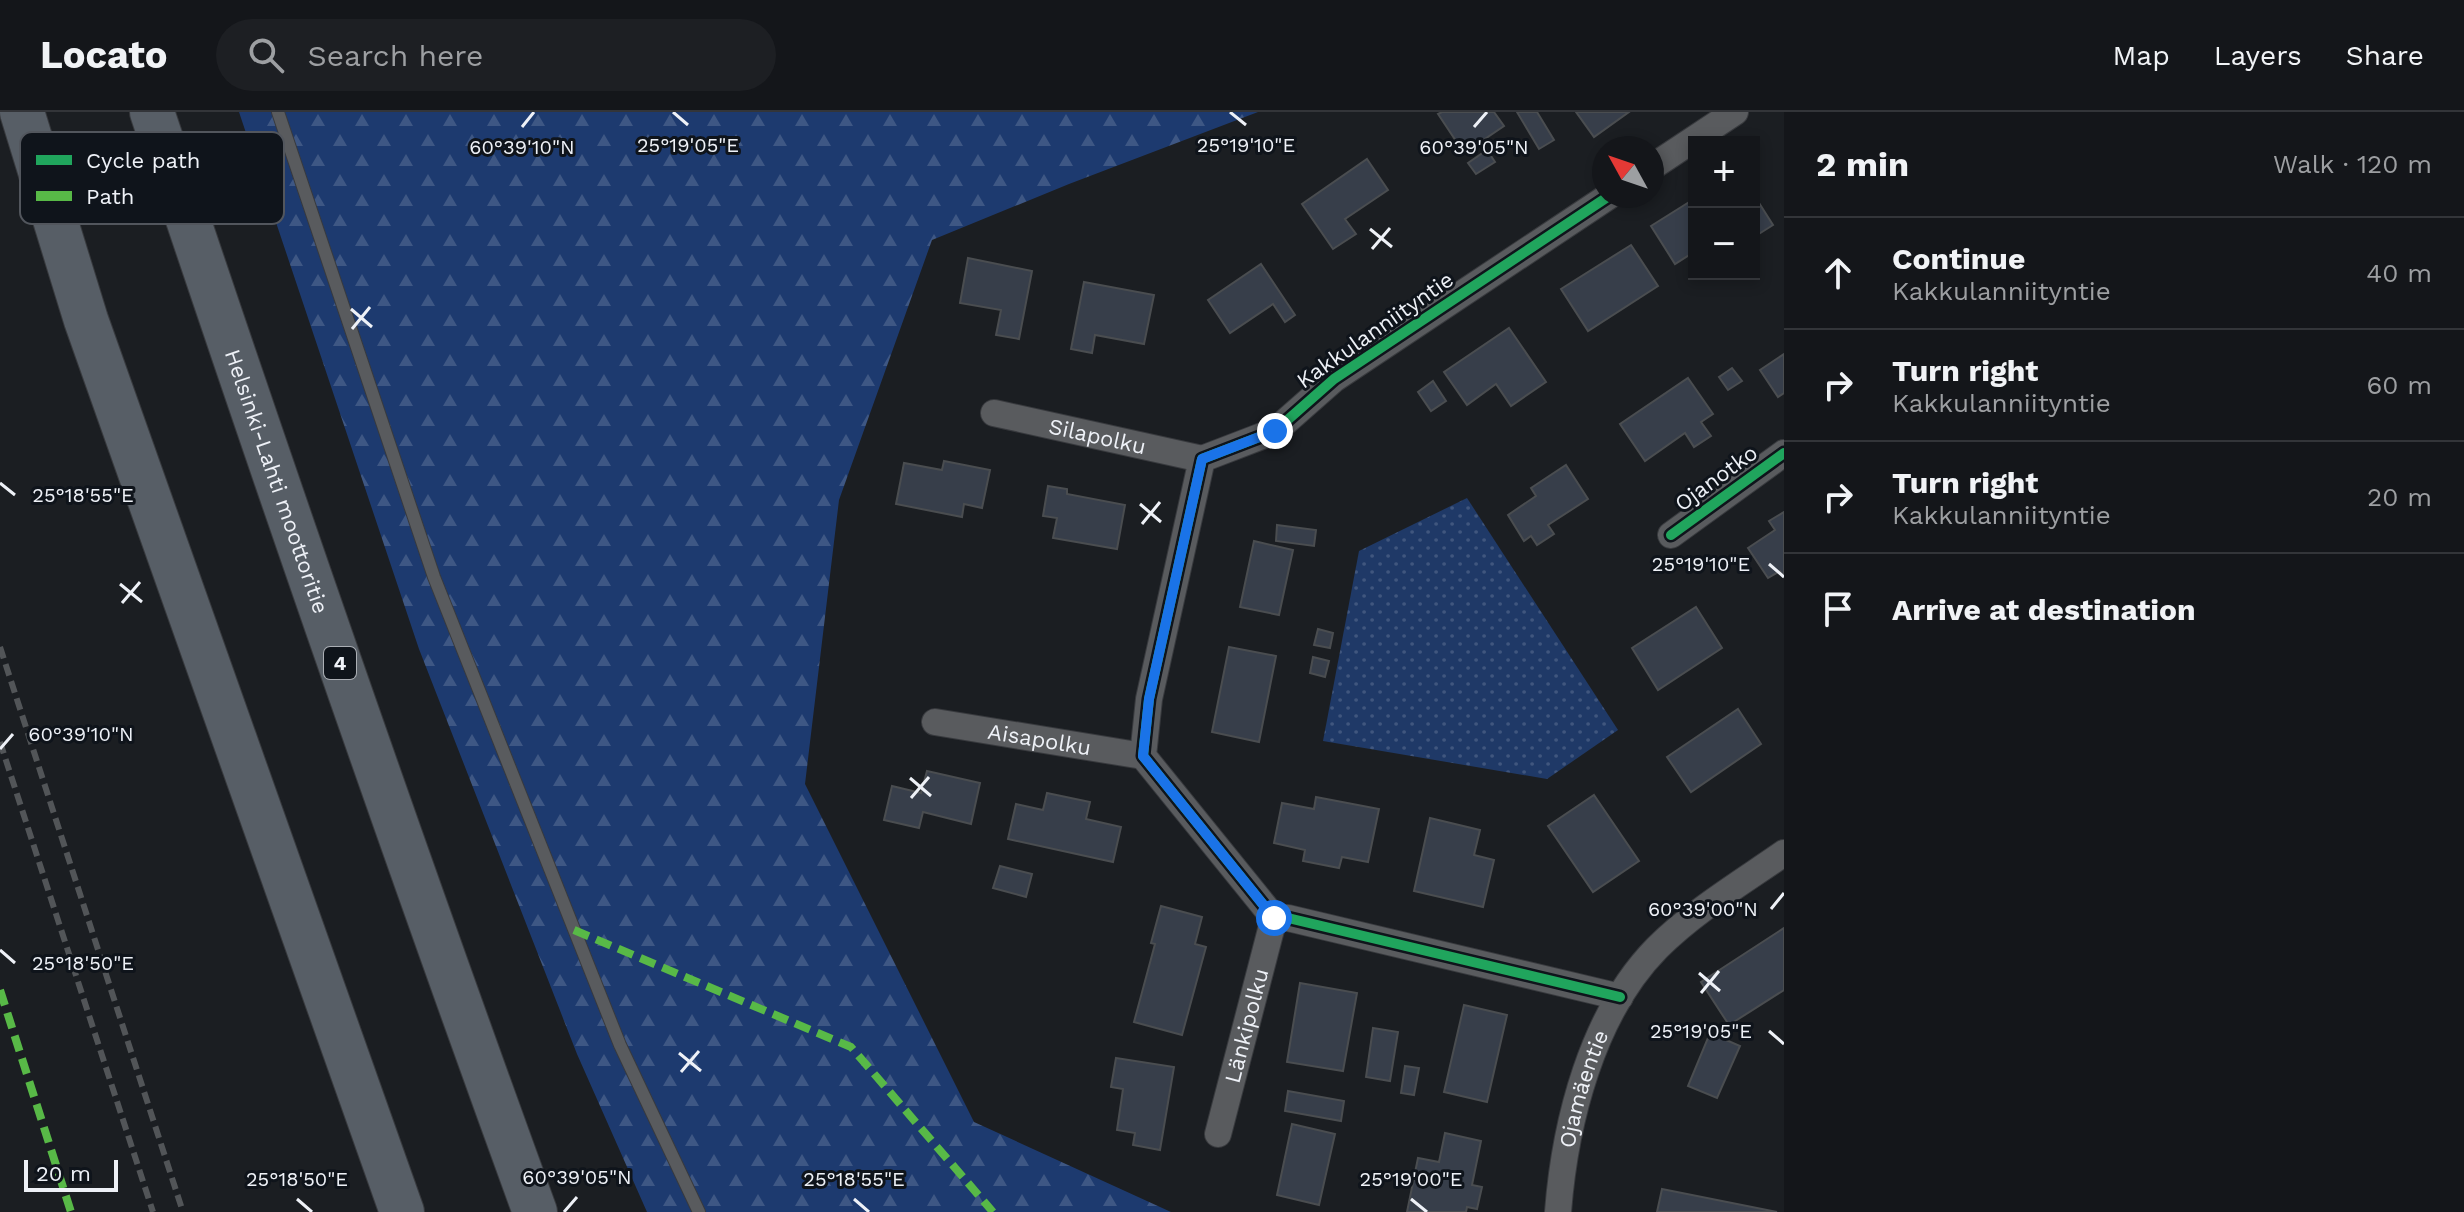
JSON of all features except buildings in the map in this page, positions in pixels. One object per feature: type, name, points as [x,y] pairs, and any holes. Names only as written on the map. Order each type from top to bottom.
[{"type":"highway","points":[[22,112],[28,132]]},
{"type":"highway","name":"Helsinki-Lahti moottoritie","points":[[152,112],[159,132]]},
{"type":"highway","points":[[56,224],[86,320],[402,1212]]},
{"type":"highway","name":"Helsinki-Lahti moottoritie","points":[[190,224],[295,537],[535,1212]]},
{"type":"street","points":[[1664,159],[1735,112]]},
{"type":"street","name":"Kakkulanniityntie","points":[[1202,459],[1275,431],[1334,379],[1592,207]]},
{"type":"street","name":"Silapolku","points":[[994,413],[1202,459]]},
{"type":"street","name":"Ojanotko","points":[[1671,535],[1784,453]]},
{"type":"street","points":[[1202,459],[1149,699],[1143,756],[1274,918],[1288,918],[1620,997]]},
{"type":"street","name":"Aisapolku","points":[[935,722],[1143,756]]},
{"type":"street","name":"Ojamäentie","points":[[1558,1212],[1562,1163],[1582,1076],[1620,997],[1656,949],[1705,908],[1784,853]]},
{"type":"street","name":"Länkipolku","points":[[1218,1134],[1274,918]]},
{"type":"lane","points":[[278,112],[434,577],[620,1045],[699,1212]]},
{"type":"shaded area","points":[[1467,498],[1618,730],[1547,779],[1323,741],[1359,551]]},
{"type":"green space","points":[[239,112],[1258,112],[932,240],[839,500],[805,784],[974,1122],[1171,1212],[647,1212],[577,1054],[419,649],[277,224],[284,224],[284,132],[246,132]]},
{"type":"railway","points":[[0,647],[183,1212]]},
{"type":"railway","points":[[0,742],[153,1212]]},
{"type":"marked path","points":[[574,930],[851,1047],[993,1212]]},
{"type":"marked path","points":[[0,990],[71,1212]]},
{"type":"cycle path","points":[[1592,207],[1334,379],[1275,431],[1202,459],[1149,699],[1143,756],[1274,918],[1288,918],[1620,997]]},
{"type":"cycle path","points":[[1671,535],[1784,453]]},
{"type":"route","points":[[1274,918],[1143,756],[1149,699],[1202,459],[1275,431]]}]
